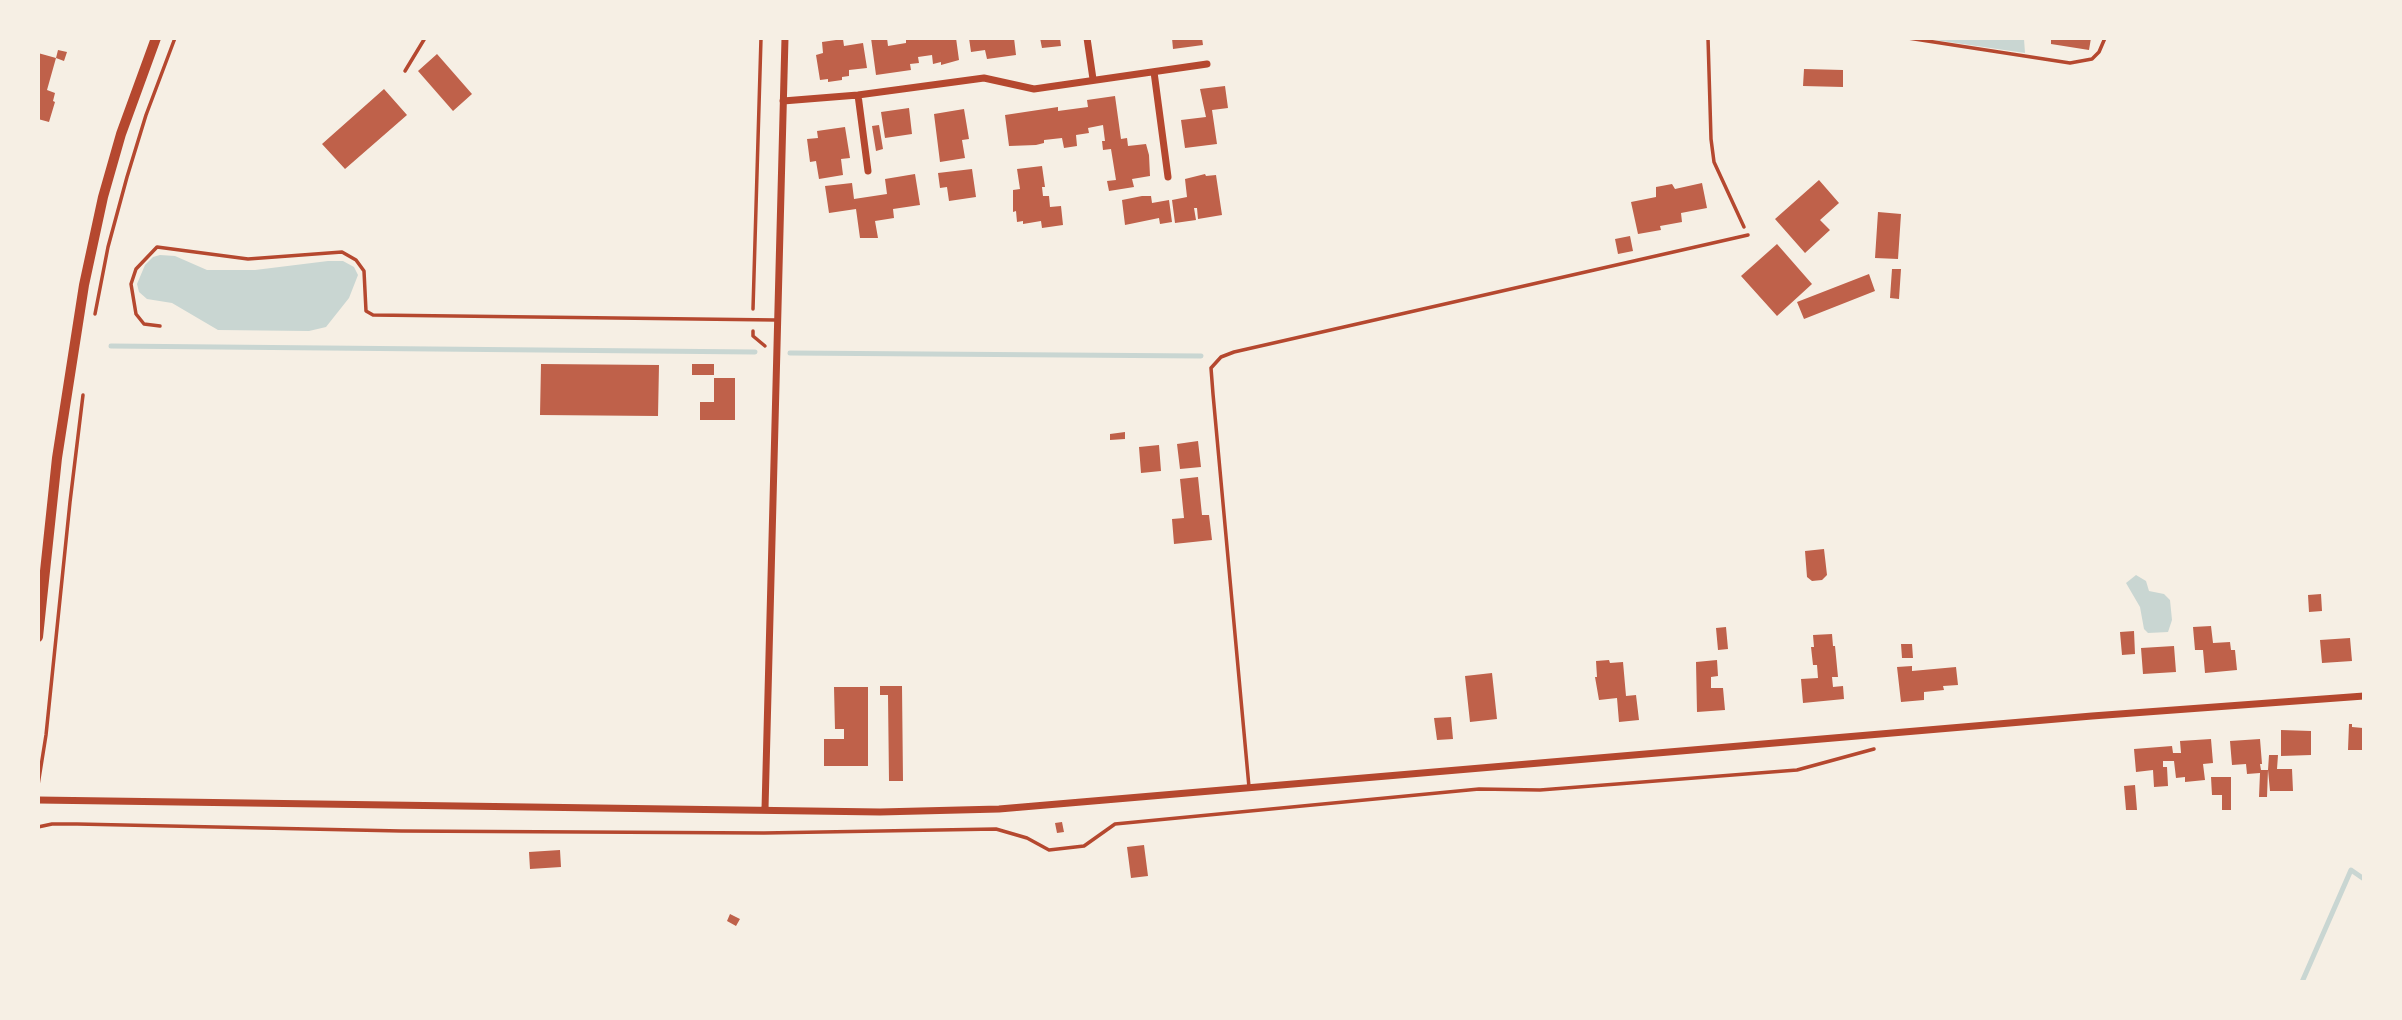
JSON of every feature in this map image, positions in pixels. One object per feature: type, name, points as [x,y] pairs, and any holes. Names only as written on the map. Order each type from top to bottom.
[{"type":"street","points":[[38,637],[57,458],[84,285],[117,147],[156,38]]},
{"type":"street","points":[[765,809],[785,38]]},
{"type":"street","points":[[1087,38],[1093,79]]},
{"type":"street","points":[[783,101],[858,95],[984,78],[1034,89],[1207,64]]},
{"type":"street","points":[[1154,72],[1168,177]]},
{"type":"street","points":[[858,95],[868,171]]},
{"type":"street","points":[[38,800],[880,812],[999,809],[2364,696]]},
{"type":"lane","points":[[405,71],[425,38]]},
{"type":"lane","points":[[1249,789],[1211,368],[1220,357],[1748,235]]},
{"type":"lane","points":[[160,326],[144,324],[136,314],[131,284],[136,269],[157,247],[248,259],[342,252],[356,260],[364,271],[366,311],[373,315],[776,320]]},
{"type":"path","points":[[95,318],[108,247],[127,177],[146,115],[175,38]]},
{"type":"path","points":[[761,38],[753,336],[766,346]]},
{"type":"path","points":[[1708,38],[1714,162],[1748,235]]},
{"type":"path","points":[[1908,38],[2070,63],[2092,59],[2099,52],[2105,38]]},
{"type":"path","points":[[38,785],[49,711],[83,393]]},
{"type":"shaded area","points":[[1928,39],[2024,39],[2025,53]]},
{"type":"shaded area","points":[[175,256],[207,270],[255,270],[343,261],[354,267],[358,275],[349,298],[326,327],[309,331],[218,330],[172,303],[147,299],[139,292],[137,284],[145,265],[153,257]]},
{"type":"shaded area","points":[[2136,575],[2146,581],[2149,591],[2164,594],[2170,600],[2172,620],[2168,632],[2148,633],[2144,629],[2140,607],[2126,583]]},
{"type":"building","points":[[871,38],[887,38],[888,46],[906,43],[906,40],[914,38],[956,38],[959,60],[941,65],[941,62],[933,64],[932,55],[918,57],[919,63],[910,64],[911,70],[876,75]]},
{"type":"building","points":[[969,38],[1014,38],[1016,55],[987,59],[985,50],[971,52]]},
{"type":"building","points":[[1040,38],[1060,38],[1061,46],[1042,48]]},
{"type":"building","points":[[1172,38],[1202,38],[1203,45],[1173,49]]},
{"type":"building","points":[[2051,38],[2091,38],[2089,50],[2051,44]]},
{"type":"building","points":[[843,39],[844,46],[863,43],[867,68],[849,70],[849,76],[842,77],[842,80],[820,80],[816,55],[823,53],[822,42]]},
{"type":"building","points":[[58,50],[67,52],[64,61],[56,58]]},
{"type":"building","points":[[38,53],[56,58],[47,90],[55,93],[49,122],[38,119]]},
{"type":"building","points":[[437,54],[472,94],[453,111],[418,71]]},
{"type":"building","points":[[1804,69],[1843,70],[1843,87],[1803,86]]},
{"type":"building","points":[[1225,86],[1228,108],[1212,110],[1217,144],[1185,148],[1181,120],[1206,117],[1200,89]]},
{"type":"building","points":[[384,89],[407,115],[345,169],[322,144]]},
{"type":"building","points":[[1115,96],[1121,139],[1127,138],[1128,146],[1146,144],[1149,155],[1150,176],[1132,179],[1134,187],[1109,191],[1107,181],[1116,180],[1111,149],[1103,150],[1103,125],[1088,128],[1089,133],[1076,135],[1077,146],[1064,148],[1062,138],[1044,140],[1044,143],[1036,145],[1009,146],[1005,115],[1058,107],[1058,111],[1088,107],[1087,100]]},
{"type":"building","points":[[909,108],[912,134],[885,138],[881,112]]},
{"type":"building","points":[[964,109],[969,139],[962,140],[965,158],[940,162],[934,114]]},
{"type":"building","points":[[879,125],[883,149],[876,151],[872,126]]},
{"type":"building","points":[[845,127],[850,158],[841,159],[843,175],[819,179],[816,161],[810,162],[807,139],[818,138],[817,131]]},
{"type":"building","points":[[1042,166],[1045,187],[1042,187],[1043,196],[1049,196],[1050,207],[1061,206],[1063,225],[1042,228],[1041,221],[1023,224],[1023,221],[1017,222],[1016,211],[1013,212],[1013,190],[1020,189],[1017,169]]},
{"type":"building","points":[[972,169],[976,197],[949,201],[947,187],[940,188],[938,173]]},
{"type":"building","points":[[915,174],[920,205],[893,209],[894,218],[875,221],[878,238],[860,238],[856,209],[829,213],[825,186],[852,183],[854,199],[887,194],[885,179]]},
{"type":"building","points":[[1205,174],[1216,175],[1222,215],[1198,219],[1197,208],[1194,208],[1196,220],[1175,223],[1172,200],[1187,197],[1185,179]]},
{"type":"building","points":[[1819,180],[1839,203],[1820,220],[1830,230],[1805,253],[1775,219]]},
{"type":"building","points":[[1702,183],[1707,208],[1681,213],[1682,222],[1660,226],[1661,230],[1638,234],[1631,202],[1656,197],[1656,187],[1672,184],[1675,189]]},
{"type":"building","points":[[1151,196],[1152,203],[1169,200],[1172,222],[1160,224],[1159,218],[1125,225],[1122,200]]},
{"type":"building","points":[[1878,212],[1901,214],[1898,259],[1875,258]]},
{"type":"building","points":[[1630,236],[1633,251],[1618,254],[1615,239]]},
{"type":"building","points":[[1777,244],[1812,284],[1777,316],[1741,276]]},
{"type":"building","points":[[1892,269],[1901,269],[1899,299],[1890,298]]},
{"type":"building","points":[[1869,274],[1875,291],[1804,319],[1797,302]]},
{"type":"building","points":[[541,364],[659,365],[658,416],[540,415]]},
{"type":"building","points":[[692,364],[714,364],[714,375],[692,375]]},
{"type":"building","points":[[714,378],[735,378],[735,420],[700,420],[700,402],[714,402]]},
{"type":"building","points":[[1125,432],[1125,439],[1110,440],[1110,434]]},
{"type":"building","points":[[1198,441],[1201,467],[1180,469],[1177,444]]},
{"type":"building","points":[[1159,445],[1161,471],[1141,473],[1139,447]]},
{"type":"building","points":[[1198,477],[1202,515],[1209,515],[1212,540],[1174,544],[1172,519],[1184,518],[1180,479]]},
{"type":"building","points":[[1824,549],[1827,575],[1822,580],[1812,581],[1807,577],[1805,551]]},
{"type":"building","points":[[2321,594],[2322,611],[2309,612],[2308,595]]},
{"type":"building","points":[[2211,626],[2213,643],[2230,642],[2231,650],[2235,650],[2237,670],[2205,673],[2203,650],[2195,650],[2193,627]]},
{"type":"building","points":[[1726,627],[1728,649],[1718,650],[1716,628]]},
{"type":"building","points":[[2134,631],[2135,654],[2122,655],[2120,632]]},
{"type":"building","points":[[1832,634],[1838,677],[1832,677],[1833,687],[1843,686],[1844,699],[1803,703],[1801,679],[1818,678],[1817,665],[1813,665],[1813,635]]},
{"type":"building","points":[[2350,638],[2352,661],[2322,663],[2320,640]]},
{"type":"building","points":[[1901,644],[1912,644],[1913,658],[1902,658]]},
{"type":"building","points":[[2174,646],[2176,672],[2143,674],[2141,648]]},
{"type":"building","points":[[1609,660],[1610,663],[1623,662],[1626,696],[1636,695],[1639,720],[1619,722],[1617,698],[1599,700],[1595,677],[1596,661]]},
{"type":"building","points":[[1717,660],[1718,676],[1711,677],[1711,688],[1723,688],[1725,710],[1697,712],[1696,662]]},
{"type":"building","points":[[1912,666],[1912,671],[1956,667],[1958,685],[1924,692],[1924,700],[1901,702],[1897,667]]},
{"type":"building","points":[[1492,673],[1497,719],[1470,722],[1465,676]]},
{"type":"building","points":[[880,686],[902,686],[903,781],[889,781],[888,695],[880,695]]},
{"type":"building","points":[[834,687],[868,687],[868,766],[824,766],[824,739],[844,739],[844,729],[835,729]]},
{"type":"building","points":[[1451,717],[1453,739],[1437,740],[1434,718]]},
{"type":"building","points":[[2349,724],[2363,728],[2363,750],[2348,750]]},
{"type":"building","points":[[2281,730],[2311,731],[2311,755],[2281,756]]},
{"type":"building","points":[[2211,739],[2213,763],[2203,764],[2205,780],[2185,782],[2185,777],[2176,778],[2174,761],[2163,761],[2163,767],[2167,767],[2168,786],[2154,787],[2153,770],[2136,772],[2134,749],[2172,746],[2173,753],[2181,753],[2180,741]]},
{"type":"building","points":[[2260,739],[2261,770],[2268,770],[2267,797],[2259,797],[2260,773],[2247,774],[2246,764],[2232,765],[2230,741]]},
{"type":"building","points":[[2269,755],[2278,755],[2277,769],[2292,769],[2293,791],[2270,791]]},
{"type":"building","points":[[2211,777],[2231,777],[2231,810],[2222,810],[2222,795],[2212,795]]},
{"type":"building","points":[[2135,785],[2137,810],[2126,810],[2124,786]]},
{"type":"building","points":[[1062,822],[1064,832],[1057,833],[1055,823]]},
{"type":"building","points":[[1144,845],[1148,876],[1131,878],[1127,847]]},
{"type":"building","points":[[560,850],[561,867],[530,869],[529,852]]},
{"type":"building","points":[[730,914],[740,919],[736,926],[727,921]]},
{"type":"waterway","points":[[111,346],[755,352]]},
{"type":"waterway","points":[[790,353],[1201,356]]},
{"type":"waterway","points":[[2302,982],[2351,870],[2364,879]]}]
